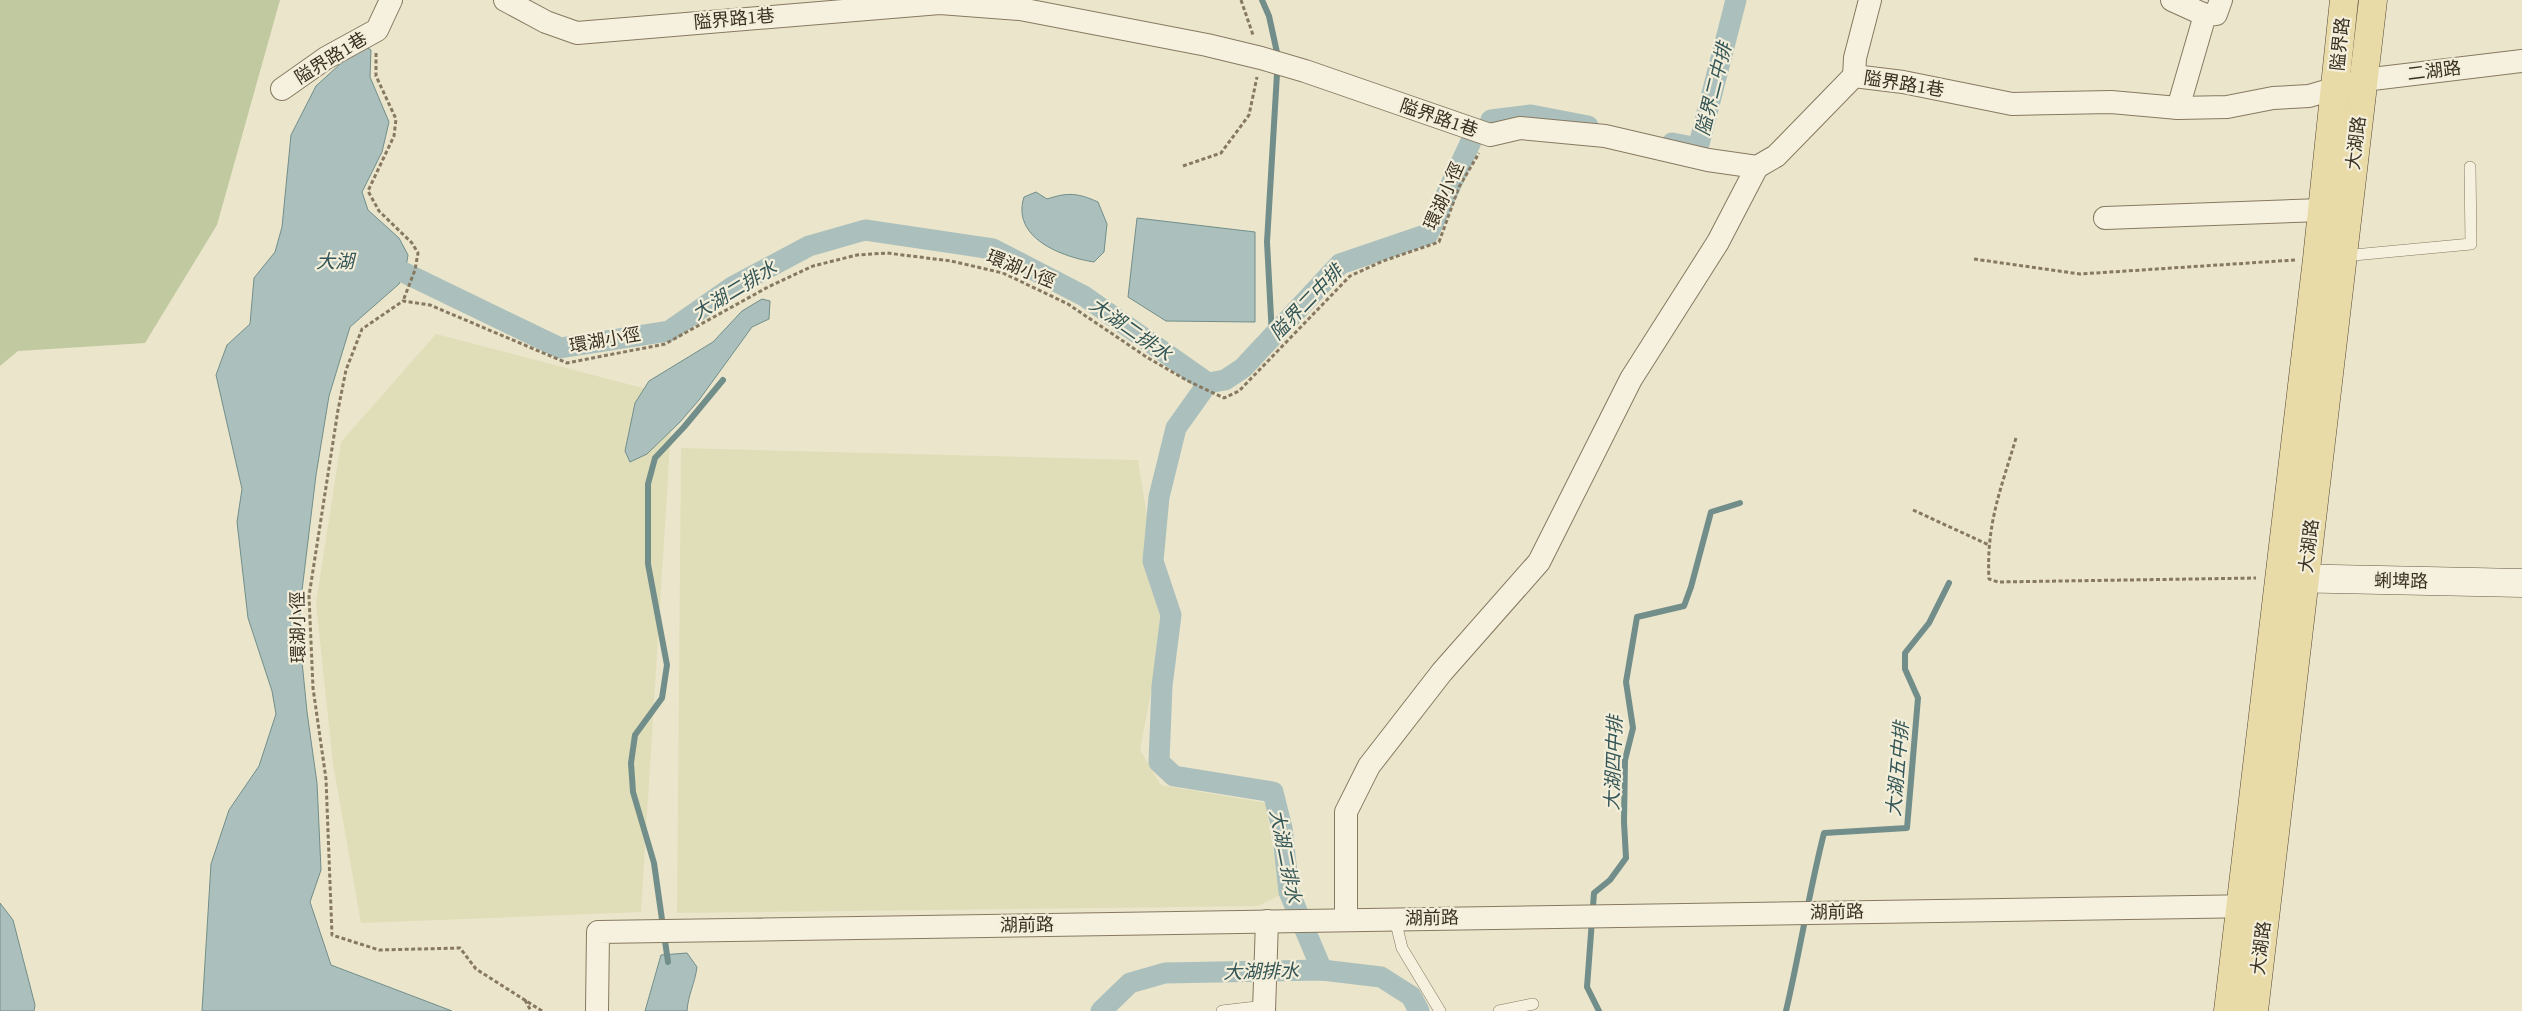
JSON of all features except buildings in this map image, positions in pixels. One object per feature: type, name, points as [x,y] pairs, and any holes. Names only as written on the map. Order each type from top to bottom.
[{"type":"main road","name":"隘界路","points":[[2344,0],[2348,84]]},
{"type":"main road","name":"隘界路","points":[[2348,84],[2373,0]]},
{"type":"main road","name":"大湖路","points":[[2254,1011],[2253,906],[2279,578],[2330,258],[2322,210],[2348,84]]},
{"type":"main road","name":"大湖路","points":[[2228,1011],[2253,906],[2306,579],[2330,258],[2348,84]]},
{"type":"street","name":"隘界路1巷","points":[[282,89],[326,58],[377,30],[391,0]]},
{"type":"street","name":"隘界路1巷","points":[[505,0],[546,22],[577,33],[940,3],[1020,9],[1207,44],[1261,58],[1305,71],[1490,135],[1520,128],[1605,136],[1708,160],[1757,167],[1776,156],[1854,76],[1902,82],[2012,104],[2111,102],[2178,108],[2228,107],[2273,98],[2309,96],[2348,84]]},
{"type":"street","points":[[1854,76],[1855,58],[1870,0]]},
{"type":"street","points":[[2172,0],[2213,8],[2178,108]]},
{"type":"street","name":"二湖路","points":[[2348,84],[2522,61]]},
{"type":"street","points":[[1346,919],[1346,812],[1369,766],[1442,672],[1539,562],[1631,380],[1718,242],[1757,167]]},
{"type":"street","points":[[2105,218],[2322,210]]},
{"type":"street","name":"蜊埤路","points":[[2279,578],[2522,583]]},
{"type":"street","name":"湖前路","points":[[597,1011],[598,932],[2253,906]]},
{"type":"street","points":[[1265,1008],[1267,921]]},
{"type":"lane","points":[[2330,258],[2471,244],[2470,167]]},
{"type":"lane","points":[[1394,918],[1402,948],[1440,1011]]},
{"type":"lane","points":[[1499,1011],[1534,1004]]},
{"type":"lane","points":[[1222,1011],[1265,1008]]},
{"type":"path","points":[[1183,166],[1221,153],[1249,115],[1261,58],[1241,0]]},
{"type":"path","points":[[377,30],[376,76],[396,119],[394,136],[368,191],[379,211],[412,243],[418,253],[415,270],[403,301]]},
{"type":"path","name":"環湖小徑","points":[[525,999],[476,969],[460,948],[379,950],[332,936],[326,780],[313,688],[309,596],[338,410],[346,370],[362,329],[403,301],[430,305],[567,363],[665,344],[768,287],[813,266],[857,255],[887,253],[950,261],[1003,273],[1068,304],[1148,358],[1188,382],[1224,398],[1239,391],[1350,276],[1382,261],[1439,242],[1459,186],[1490,135]]},
{"type":"path","points":[[1974,259],[2080,274],[2330,258]]},
{"type":"path","points":[[2016,438],[1991,522],[1989,545],[1990,579],[1998,582],[2279,578]]},
{"type":"path","points":[[1913,510],[1989,545]]},
{"type":"path","points":[[525,999],[531,1011]]},
{"type":"path","points":[[525,999],[542,1011]]},
{"type":"shaded area","points":[[436,334],[673,396],[641,912],[361,923],[333,764],[316,603],[341,442]]},
{"type":"shaded area","points":[[681,448],[1138,460],[1164,623],[1140,750],[1161,785],[1266,803],[1280,895],[1258,906],[677,913]]},
{"type":"green space","points":[[0,0],[280,0],[217,225],[145,343],[18,351],[0,366]]},
{"type":"water","name":"大湖","points":[[362,44],[371,50],[370,77],[389,122],[382,152],[362,192],[368,210],[399,238],[408,255],[405,273],[399,284],[350,327],[329,396],[316,475],[300,607],[300,641],[317,783],[321,870],[310,902],[331,965],[452,1011],[202,1011],[211,864],[229,810],[259,766],[276,714],[272,691],[248,618],[237,522],[242,489],[216,375],[227,345],[250,324],[254,278],[275,252],[282,227],[291,135],[316,86]]},
{"type":"water","points":[[1036,192],[1047,199],[1073,194],[1098,202],[1107,224],[1104,252],[1094,262],[1068,256],[1054,250],[1032,234],[1025,224],[1022,211],[1024,197]]},
{"type":"water","points":[[1137,218],[1255,232],[1255,322],[1166,321],[1128,297]]},
{"type":"water","points":[[762,299],[770,301],[769,319],[752,327],[699,400],[680,422],[647,454],[630,462],[625,451],[635,403],[649,381],[713,342],[742,311]]},
{"type":"water","points":[[0,903],[13,920],[35,1005],[34,1011],[0,1011]]},
{"type":"water","points":[[687,953],[697,967],[687,1011],[645,1011],[661,955]]},
{"type":"waterway","points":[[1262,0],[1269,16],[1278,57],[1267,242],[1272,336]]},
{"type":"waterway","name":"隘界二中排","points":[[1672,143],[1698,148],[1736,0]]},
{"type":"waterway","name":"隘界二中排","points":[[1491,120],[1531,115],[1588,126]]},
{"type":"waterway","name":"隘界二中排","points":[[1208,383],[1225,380],[1243,368],[1340,264],[1428,234],[1473,137]]},
{"type":"waterway","name":"大湖二排水","points":[[405,273],[560,348],[669,331],[732,287],[809,246],[865,230],[993,249],[1084,296],[1208,383]]},
{"type":"waterway","points":[[668,962],[654,863],[633,792],[631,763],[635,735],[662,698],[667,665],[648,564],[648,484],[655,458],[723,380]]},
{"type":"waterway","name":"大湖二排水","points":[[1208,383],[1176,428],[1159,497],[1153,561],[1171,615],[1162,686],[1159,762],[1174,776],[1273,792],[1282,828],[1289,892],[1322,970]]},
{"type":"waterway","name":"大湖四中排","points":[[1599,1011],[1587,987],[1594,893],[1610,880],[1626,858],[1624,822],[1625,760],[1633,728],[1626,682],[1637,617],[1684,606],[1711,512],[1740,503]]},
{"type":"waterway","name":"大湖五中排","points":[[1786,1011],[1824,833],[1907,828],[1918,698],[1905,669],[1905,653],[1929,623],[1949,583]]},
{"type":"waterway","name":"大湖排水","points":[[1101,1011],[1130,983],[1165,973],[1322,970],[1381,977],[1411,996],[1419,1011]]}]
